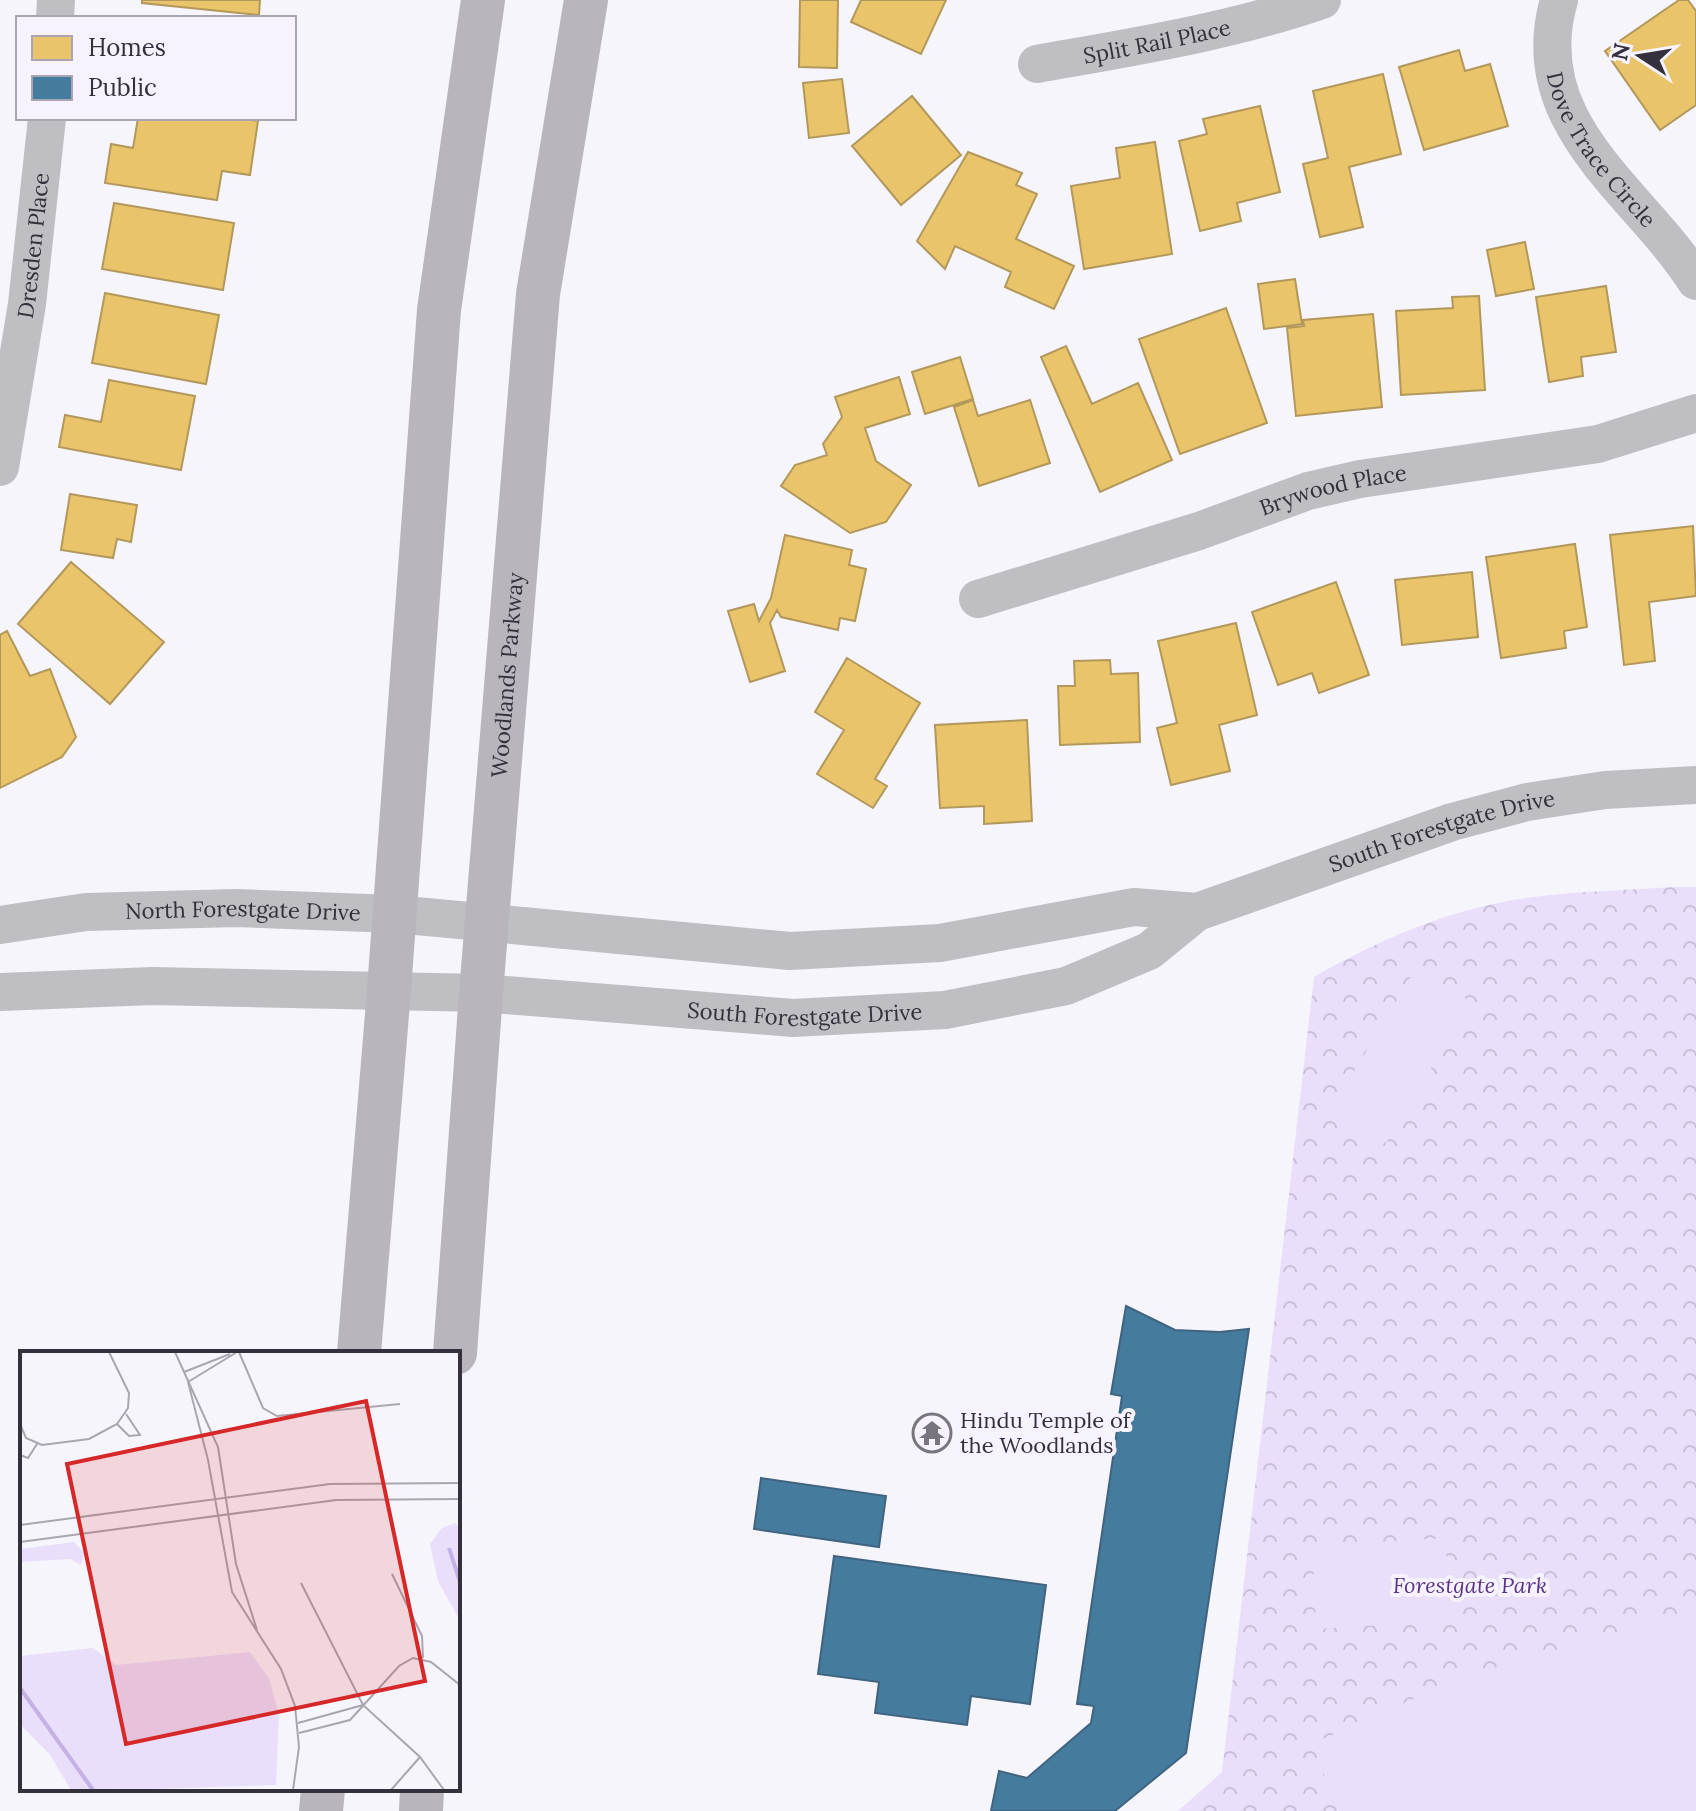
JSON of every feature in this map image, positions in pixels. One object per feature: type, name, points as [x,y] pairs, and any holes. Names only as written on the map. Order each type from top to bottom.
[{"type":"main road","points":[[359,1351],[439,310],[483,0]]},
{"type":"main road","name":"Woodlands Parkway","points":[[455,1351],[538,294],[586,0]]},
{"type":"main road","points":[[321,1811],[323,1791]]},
{"type":"main road","points":[[421,1811],[422,1791]]},
{"type":"street","name":"Split Rail Place","points":[[1037,64],[1224,28],[1322,0]]},
{"type":"street","name":"Dove Trace Circle","points":[[1559,0],[1552,42],[1556,76],[1576,134],[1598,164],[1649,219],[1696,281]]},
{"type":"street","name":"Dresden Place","points":[[0,467],[27,304],[47,120]]},
{"type":"street","name":"Brywood Place","points":[[978,599],[1199,531],[1308,491],[1360,479],[1598,444],[1696,413]]},
{"type":"street","name":"South Forestgate Drive","points":[[389,990],[481,993],[793,1018],[945,1010],[1066,986],[1149,951],[1197,912],[1452,822],[1527,802],[1605,790],[1696,785]]},
{"type":"street","name":"South Forestgate Drive","points":[[487,923],[790,951],[940,943],[1134,907],[1197,912]]},
{"type":"street","name":"North Forestgate Drive","points":[[0,925],[86,912],[237,908],[395,914],[487,923]]},
{"type":"street","points":[[0,992],[153,986],[389,990]]},
{"type":"green space","name":"Forestgate Park","points":[[1696,887],[1696,1811],[1178,1811],[1222,1772],[1314,977],[1392,937],[1475,908],[1551,895]]},
{"type":"green space","points":[[1416,968],[1471,1002],[1386,1143],[1331,1110]]},
{"type":"green space","points":[[1445,1538],[1451,1621],[1316,1629],[1313,1546]]},
{"type":"green space","points":[[1696,1609],[1696,1811],[1346,1811],[1324,1776],[1323,1739],[1463,1677]]},
{"type":"building: Homes","points":[[142,0],[260,0],[259,15],[142,3]]},
{"type":"building: Homes","points":[[800,0],[838,0],[837,68],[799,67]]},
{"type":"building: Homes","points":[[861,0],[946,0],[921,54],[851,22]]},
{"type":"building: Homes","points":[[1679,0],[1688,0],[1696,11],[1696,105],[1660,130],[1605,51]]},
{"type":"building: Homes","points":[[1459,50],[1465,71],[1490,64],[1508,126],[1424,150],[1399,67]]},
{"type":"building: Homes","points":[[1383,74],[1401,154],[1349,167],[1363,227],[1320,237],[1303,164],[1328,158],[1313,91]]},
{"type":"building: Homes","points":[[842,79],[849,133],[809,138],[803,83]]},
{"type":"building: Homes","points":[[912,96],[961,155],[901,205],[852,146]]},
{"type":"building: Homes","points":[[1260,106],[1280,192],[1237,203],[1241,221],[1200,231],[1179,141],[1207,134],[1203,119]]},
{"type":"building: Homes","points":[[138,120],[258,121],[250,175],[222,171],[217,200],[105,183],[111,144],[133,148]]},
{"type":"building: Homes","points":[[1155,142],[1172,254],[1084,269],[1071,186],[1120,178],[1116,148]]},
{"type":"building: Homes","points":[[968,152],[1022,173],[1016,185],[1037,194],[1016,239],[1074,266],[1054,309],[1005,287],[1011,272],[955,246],[945,269],[917,241]]},
{"type":"building: Homes","points":[[114,203],[234,223],[223,290],[102,269]]},
{"type":"building: Homes","points":[[1525,242],[1534,289],[1496,296],[1487,250]]},
{"type":"building: Homes","points":[[1295,279],[1302,324],[1264,329],[1258,284]]},
{"type":"building: Homes","points":[[1606,286],[1616,352],[1581,357],[1583,376],[1549,382],[1536,297]]},
{"type":"building: Homes","points":[[105,293],[219,315],[206,384],[92,363]]},
{"type":"building: Homes","points":[[1479,296],[1485,390],[1401,395],[1396,311],[1453,308],[1452,297]]},
{"type":"building: Homes","points":[[1226,308],[1267,423],[1180,454],[1139,339]]},
{"type":"building: Homes","points":[[1373,314],[1382,407],[1296,416],[1287,328],[1304,326],[1303,320]]},
{"type":"building: Homes","points":[[1066,346],[1092,404],[1138,383],[1172,460],[1100,492],[1041,357]]},
{"type":"building: Homes","points":[[960,357],[973,399],[925,414],[912,372]]},
{"type":"building: Homes","points":[[899,377],[910,414],[865,428],[876,461],[911,485],[886,522],[850,533],[781,486],[795,465],[827,455],[823,444],[842,417],[835,397]]},
{"type":"building: Homes","points":[[109,380],[195,396],[181,470],[59,447],[65,415],[101,422]]},
{"type":"building: Homes","points":[[973,400],[978,416],[1030,400],[1050,463],[979,486],[954,407]]},
{"type":"building: Homes","points":[[70,494],[137,505],[131,542],[117,539],[113,558],[61,550]]},
{"type":"building: Homes","points":[[1693,526],[1696,596],[1649,602],[1655,661],[1624,665],[1610,535]]},
{"type":"building: Homes","points":[[785,535],[852,550],[849,565],[866,569],[855,621],[840,618],[838,630],[781,617],[777,610],[770,623],[785,671],[750,682],[728,611],[754,604],[759,621],[771,598]]},
{"type":"building: Homes","points":[[1575,544],[1587,627],[1564,631],[1566,648],[1501,658],[1486,557]]},
{"type":"building: Homes","points":[[71,562],[164,642],[110,704],[18,624]]},
{"type":"building: Homes","points":[[1472,572],[1478,637],[1402,645],[1395,580]]},
{"type":"building: Homes","points":[[1336,582],[1369,675],[1319,693],[1312,673],[1278,685],[1252,612]]},
{"type":"building: Homes","points":[[1236,623],[1257,715],[1219,725],[1230,771],[1171,785],[1157,728],[1177,723],[1158,641]]},
{"type":"building: Homes","points":[[7,631],[30,676],[50,669],[76,737],[62,757],[0,788],[0,635]]},
{"type":"building: Homes","points":[[847,658],[920,703],[875,779],[887,786],[873,808],[817,774],[844,730],[815,712]]},
{"type":"building: Homes","points":[[1110,660],[1111,674],[1138,673],[1140,742],[1060,745],[1058,686],[1075,686],[1074,661]]},
{"type":"building: Homes","points":[[1027,720],[1032,821],[984,824],[984,806],[940,808],[935,725]]},
{"type":"building: Public","points":[[1126,1306],[1175,1330],[1220,1332],[1249,1329],[1186,1753],[1115,1811],[991,1811],[999,1771],[1027,1778],[1091,1723],[1094,1706],[1077,1704],[1122,1396],[1111,1394]]},
{"type":"building: Public","points":[[761,1478],[886,1496],[879,1547],[754,1529]]},
{"type":"building: Public","points":[[834,1556],[1046,1585],[1030,1704],[971,1696],[967,1725],[875,1713],[879,1682],[818,1674]]},
{"type":"place","name":"Hindu Temple of the Woodlands","points":[[932,1433]]}]
